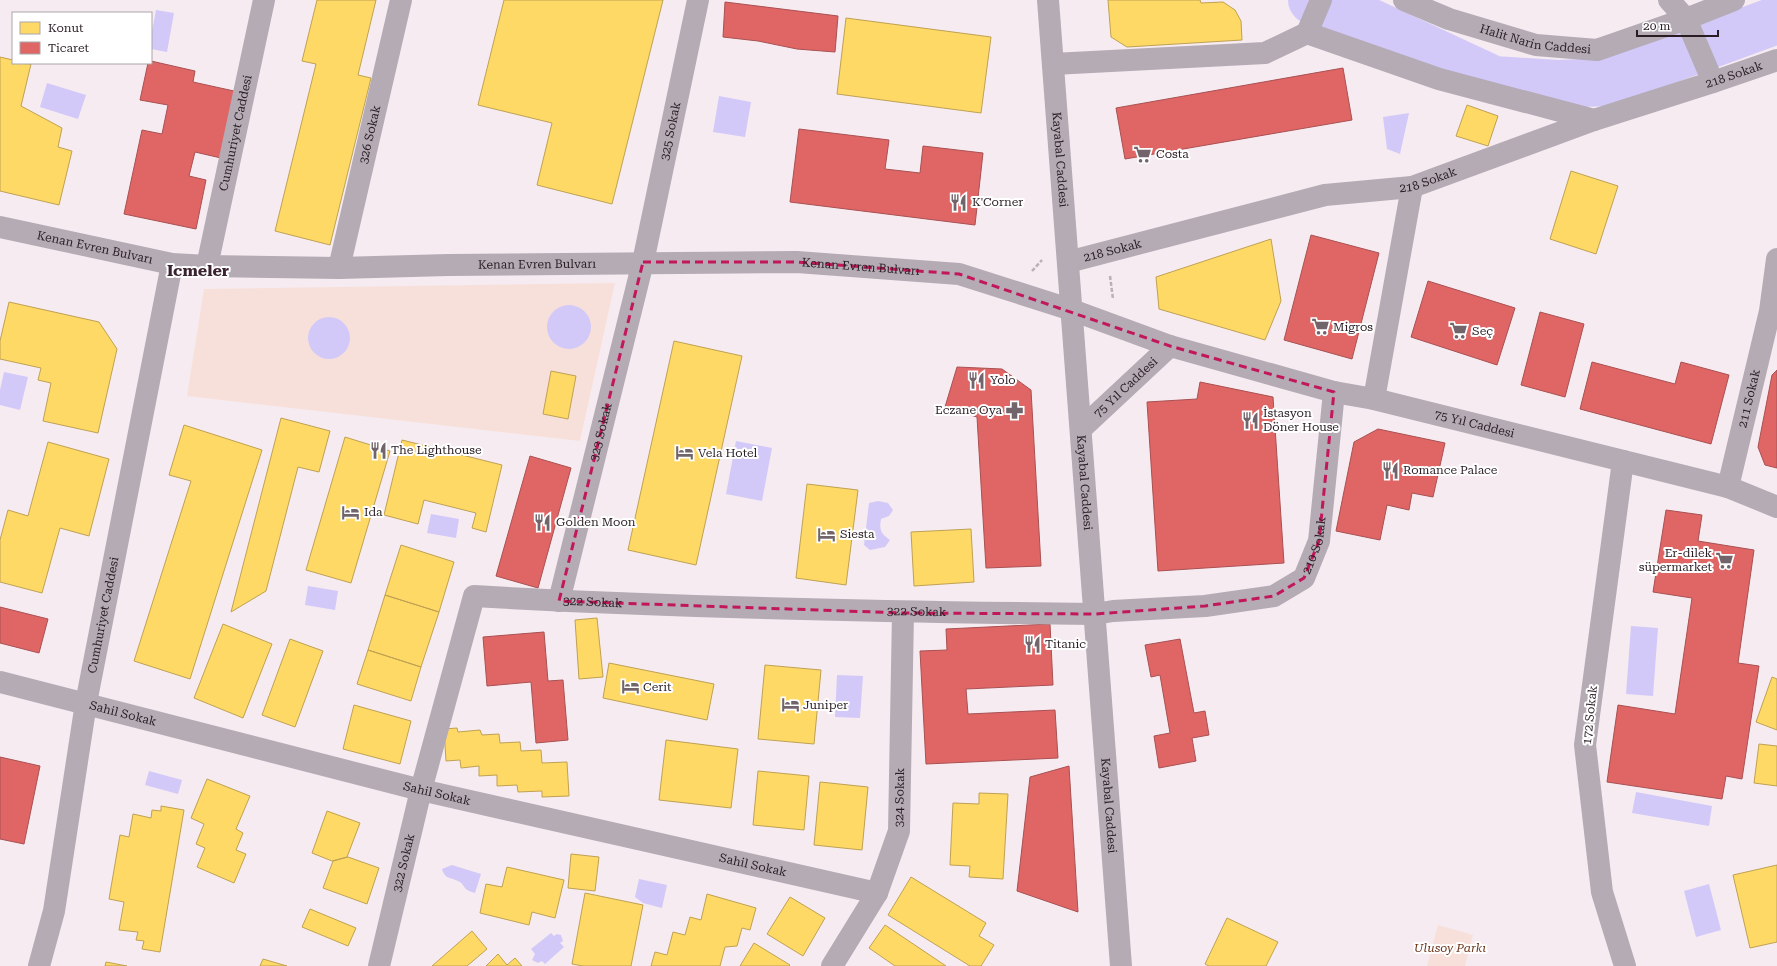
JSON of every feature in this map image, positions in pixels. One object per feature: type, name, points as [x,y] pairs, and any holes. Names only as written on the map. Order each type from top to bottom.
[{"type":"street","name":"Cumhuriyet Caddesi","points":[[207,266],[264,0]]},
{"type":"street","name":"326 Sokak","points":[[339,268],[401,0]]},
{"type":"street","name":"325 Sokak","points":[[642,262],[698,0]]},
{"type":"street","name":"Kayabal Caddesi","points":[[1048,0],[1121,966]]},
{"type":"street","points":[[1053,64],[1265,53],[1307,33],[1321,0]]},
{"type":"street","name":"Halit Narin Caddesi","points":[[1404,0],[1449,19],[1536,45],[1597,50],[1686,19],[1734,0]]},
{"type":"street","points":[[1669,0],[1686,19],[1714,82]]},
{"type":"street","points":[[1307,33],[1439,79],[1594,120]]},
{"type":"street","name":"218 Sokak","points":[[1068,262],[1325,195],[1412,187],[1594,120],[1714,82],[1777,60]]},
{"type":"street","points":[[1374,399],[1412,187]]},
{"type":"street","name":"Kenan Evren Bulvarı","points":[[0,227],[172,264],[207,266],[339,268],[642,262],[797,262],[960,274],[1072,310]]},
{"type":"street","name":"211 Sokak","points":[[1728,487],[1775,308],[1777,259]]},
{"type":"street","name":"323 Sokak","points":[[559,601],[642,262]]},
{"type":"street","name":"Cumhuriyet Caddesi","points":[[39,966],[54,911],[86,703],[172,264]]},
{"type":"street","name":"75 Yıl Caddesi","points":[[1072,310],[1170,346],[1334,392],[1374,399],[1728,487],[1777,507]]},
{"type":"street","name":"75 Yıl Caddesi","points":[[1080,429],[1170,346]]},
{"type":"street","name":"210 Sokak","points":[[1095,614],[1113,611],[1205,606],[1274,596],[1304,578],[1319,541],[1334,392]]},
{"type":"street","name":"172 Sokak","points":[[1623,461],[1585,744],[1602,892],[1625,966]]},
{"type":"street","name":"322 Sokak","points":[[379,966],[421,790],[474,596],[559,601],[903,613],[1095,614]]},
{"type":"street","name":"324 Sokak","points":[[832,966],[877,893],[899,831],[903,613]]},
{"type":"street","name":"Sahil Sokak","points":[[0,682],[421,790],[877,893]]},
{"type":"highlighted area","points":[[643,262],[797,262],[959,274],[1170,346],[1334,392],[1319,541],[1304,578],[1274,596],[1205,606],[1095,614],[903,613],[559,601]]},
{"type":"green space","points":[[615,283],[580,441],[187,396],[204,289]]},
{"type":"green space","name":"Ulusoy Parkı","points":[[1438,925],[1473,935],[1465,966],[1427,966]]},
{"type":"shaded area","points":[[156,10],[174,13],[167,52],[152,49],[152,32]]},
{"type":"shaded area","points":[[47,83],[86,95],[78,119],[40,107]]},
{"type":"shaded area","points":[[719,96],[751,102],[745,137],[713,132]]},
{"type":"shaded area","points":[[1409,113],[1400,154],[1387,149],[1383,117]]},
{"type":"shaded area","points":[[569,305],[581,309],[587,315],[591,327],[587,339],[581,345],[569,349],[557,345],[551,339],[547,327],[551,315],[557,309]]},
{"type":"shaded area","points":[[329,317],[344,323],[350,338],[344,353],[329,359],[314,353],[308,338],[314,323]]},
{"type":"shaded area","points":[[4,372],[28,377],[20,410],[0,405],[0,390]]},
{"type":"shaded area","points":[[736,441],[772,448],[762,501],[726,494]]},
{"type":"shaded area","points":[[878,501],[888,503],[893,510],[889,516],[881,519],[880,523],[881,531],[890,540],[885,547],[870,550],[864,545],[869,503]]},
{"type":"shaded area","points":[[431,514],[459,519],[456,538],[427,533]]},
{"type":"shaded area","points":[[308,586],[338,591],[335,610],[305,605]]},
{"type":"shaded area","points":[[1631,626],[1658,628],[1653,696],[1626,694]]},
{"type":"shaded area","points":[[837,675],[863,676],[860,718],[835,717]]},
{"type":"shaded area","points":[[149,771],[182,780],[178,794],[145,785]]},
{"type":"shaded area","points":[[1636,792],[1712,806],[1709,826],[1632,813]]},
{"type":"shaded area","points":[[452,865],[481,874],[475,893],[466,889],[457,880],[449,878],[443,873],[442,869]]},
{"type":"shaded area","points":[[639,879],[667,885],[662,908],[643,903],[635,897]]},
{"type":"shaded area","points":[[1709,884],[1721,930],[1696,937],[1684,891]]},
{"type":"shaded area","points":[[551,933],[554,936],[557,934],[561,935],[563,941],[560,943],[564,947],[545,964],[542,961],[538,963],[532,960],[535,954],[531,949]]},
{"type":"building: Konut","points":[[317,0],[376,0],[358,75],[371,78],[330,245],[275,231],[316,64],[302,61]]},
{"type":"building: Konut","points":[[504,0],[663,0],[612,204],[537,185],[552,123],[478,105]]},
{"type":"building: Konut","points":[[1108,0],[1200,0],[1201,3],[1223,2],[1235,10],[1241,21],[1242,40],[1127,47],[1111,37]]},
{"type":"building: Konut","points":[[846,18],[991,37],[981,113],[837,94]]},
{"type":"building: Konut","points":[[0,57],[12,60],[12,64],[31,64],[21,106],[62,128],[58,147],[72,151],[59,205],[0,191]]},
{"type":"building: Konut","points":[[1467,105],[1498,116],[1488,146],[1456,136]]},
{"type":"building: Konut","points":[[1571,171],[1618,186],[1596,254],[1550,239]]},
{"type":"building: Konut","points":[[1271,239],[1281,301],[1265,340],[1159,309],[1156,277]]},
{"type":"building: Konut","points":[[9,302],[99,322],[117,349],[98,433],[43,421],[51,383],[38,380],[41,368],[0,359],[0,341]]},
{"type":"building: Konut","name":"Vela Hotel","points":[[674,341],[742,356],[696,565],[628,550]]},
{"type":"building: Konut","points":[[551,371],[576,376],[568,419],[543,414]]},
{"type":"building: Konut","points":[[281,418],[330,431],[319,472],[298,467],[266,591],[231,612]]},
{"type":"building: Konut","points":[[184,425],[262,450],[190,679],[134,661],[191,481],[169,475]]},
{"type":"building: Konut","points":[[345,437],[390,451],[351,583],[306,570]]},
{"type":"building: Konut","points":[[402,440],[502,465],[486,532],[472,528],[476,513],[424,500],[418,524],[384,515]]},
{"type":"building: Konut","points":[[48,442],[109,459],[89,536],[60,528],[42,593],[0,582],[0,540],[8,510],[28,516]]},
{"type":"building: Konut","name":"Siesta","points":[[807,484],[858,490],[846,585],[796,578]]},
{"type":"building: Konut","points":[[971,529],[974,582],[914,586],[911,532]]},
{"type":"building: Konut","points":[[401,545],[454,562],[439,612],[385,595]]},
{"type":"building: Konut","points":[[385,595],[439,612],[421,667],[368,650]]},
{"type":"building: Konut","points":[[597,618],[603,677],[579,679],[575,620]]},
{"type":"building: Konut","points":[[223,624],[272,644],[243,718],[194,698]]},
{"type":"building: Konut","points":[[290,639],[323,651],[295,727],[262,715]]},
{"type":"building: Konut","points":[[368,650],[421,667],[411,701],[357,684]]},
{"type":"building: Konut","points":[[609,663],[714,684],[707,720],[603,698]]},
{"type":"building: Konut","name":"Juniper","points":[[765,665],[821,670],[814,744],[758,739]]},
{"type":"building: Konut","points":[[1772,677],[1777,679],[1777,730],[1756,722]]},
{"type":"building: Konut","points":[[354,705],[411,721],[400,764],[343,749]]},
{"type":"building: Konut","points":[[457,728],[458,732],[480,730],[482,735],[499,734],[500,743],[520,742],[521,751],[541,750],[542,763],[567,762],[569,796],[542,797],[542,791],[518,792],[517,785],[497,786],[497,775],[479,776],[479,766],[461,768],[460,760],[446,761],[444,729]]},
{"type":"building: Konut","points":[[666,740],[738,749],[731,808],[659,800]]},
{"type":"building: Konut","points":[[1759,744],[1777,746],[1777,786],[1754,783]]},
{"type":"building: Konut","points":[[758,771],[809,776],[804,830],[753,825]]},
{"type":"building: Konut","points":[[207,779],[250,796],[236,829],[243,833],[236,850],[246,854],[234,883],[197,867],[205,848],[196,844],[204,824],[191,818]]},
{"type":"building: Konut","points":[[820,782],[868,787],[862,850],[814,845]]},
{"type":"building: Konut","points":[[979,793],[1008,794],[1003,879],[969,877],[970,866],[950,865],[953,803],[979,804]]},
{"type":"building: Konut","points":[[161,806],[184,810],[160,952],[142,949],[144,941],[136,940],[138,932],[119,930],[124,902],[109,899],[120,835],[129,837],[133,814],[151,818],[152,810],[161,811]]},
{"type":"building: Konut","points":[[327,811],[360,823],[347,857],[332,861],[312,853]]},
{"type":"building: Konut","points":[[571,854],[599,857],[595,891],[568,888]]},
{"type":"building: Konut","points":[[348,857],[379,868],[367,904],[323,888],[333,861]]},
{"type":"building: Konut","points":[[1777,865],[1777,942],[1750,948],[1733,875]]},
{"type":"building: Konut","points":[[507,867],[564,880],[555,918],[532,912],[529,925],[480,913],[486,884],[502,887]]},
{"type":"building: Konut","points":[[911,877],[986,923],[979,936],[994,945],[981,966],[970,966],[888,915]]},
{"type":"building: Konut","points":[[585,893],[643,905],[631,966],[583,966],[572,964]]},
{"type":"building: Konut","points":[[707,894],[756,908],[750,930],[742,928],[737,946],[725,947],[720,966],[651,966],[655,952],[667,955],[673,932],[685,935],[690,917],[701,920]]},
{"type":"building: Konut","points":[[790,897],[825,918],[803,956],[767,934]]},
{"type":"building: Konut","points":[[310,909],[356,928],[348,946],[302,927]]},
{"type":"building: Konut","points":[[1227,918],[1278,942],[1266,966],[1209,966],[1205,964]]},
{"type":"building: Konut","points":[[885,925],[946,966],[895,966],[869,948]]},
{"type":"building: Konut","points":[[472,931],[487,949],[467,966],[432,966]]},
{"type":"building: Konut","points":[[754,943],[790,965],[740,966]]},
{"type":"building: Konut","points":[[498,954],[507,965],[515,958],[522,966],[486,966]]},
{"type":"building: Konut","points":[[263,959],[287,966],[260,966]]},
{"type":"building: Konut","points":[[106,962],[127,966],[105,966]]},
{"type":"building: Ticaret","points":[[725,2],[838,16],[835,52],[797,49],[758,41],[723,37]]},
{"type":"building: Ticaret","points":[[152,61],[195,71],[193,82],[234,91],[221,158],[195,152],[189,176],[206,180],[196,229],[124,214],[142,130],[162,134],[168,105],[140,100],[148,64],[152,64]]},
{"type":"building: Ticaret","points":[[1343,68],[1352,120],[1125,159],[1116,108]]},
{"type":"building: Ticaret","points":[[799,129],[889,140],[885,169],[920,173],[923,146],[983,153],[975,225],[790,202]]},
{"type":"building: Ticaret","points":[[1311,235],[1379,253],[1352,359],[1284,340]]},
{"type":"building: Ticaret","points":[[1428,281],[1515,308],[1497,365],[1411,337]]},
{"type":"building: Ticaret","points":[[1540,312],[1584,324],[1565,397],[1521,385]]},
{"type":"building: Ticaret","points":[[1592,362],[1675,384],[1681,362],[1729,375],[1711,444],[1580,409]]},
{"type":"building: Ticaret","points":[[957,367],[1002,369],[1031,390],[1041,566],[986,568],[977,417],[945,407]]},
{"type":"building: Ticaret","points":[[1777,370],[1777,468],[1765,465],[1758,447],[1772,375]]},
{"type":"building: Ticaret","points":[[1200,382],[1273,397],[1284,563],[1158,571],[1147,402],[1197,399]]},
{"type":"building: Ticaret","points":[[1378,429],[1445,443],[1433,497],[1412,493],[1409,510],[1387,505],[1380,540],[1336,531],[1354,442]]},
{"type":"building: Ticaret","points":[[530,456],[571,468],[538,588],[496,576]]},
{"type":"building: Ticaret","points":[[1666,510],[1702,515],[1698,541],[1754,550],[1738,663],[1759,666],[1742,779],[1726,776],[1722,799],[1607,782],[1618,705],[1675,714],[1692,598],[1653,592]]},
{"type":"building: Ticaret","points":[[0,607],[48,619],[39,653],[0,643]]},
{"type":"building: Ticaret","points":[[1050,624],[1053,685],[966,689],[968,714],[1055,710],[1058,758],[926,764],[920,651],[947,650],[946,629]]},
{"type":"building: Ticaret","points":[[544,632],[548,681],[563,680],[568,740],[536,743],[531,682],[487,686],[483,637]]},
{"type":"building: Ticaret","points":[[1180,639],[1194,713],[1205,711],[1209,735],[1192,738],[1196,761],[1159,768],[1154,736],[1170,733],[1160,675],[1151,677],[1145,645]]},
{"type":"building: Ticaret","points":[[0,757],[40,766],[24,844],[0,839]]},
{"type":"building: Ticaret","points":[[1069,766],[1078,912],[1017,891],[1030,777]]},
{"type":"waterway","points":[[1312,0],[1361,18],[1494,80],[1558,84],[1608,82],[1777,20]]},
{"type":"place","name":"Costa","points":[[1143,154]]},
{"type":"place","name":"K'Corner","points":[[959,202]]},
{"type":"place","name":"Migros","points":[[1320,327]]},
{"type":"place","name":"Seç","points":[[1459,331]]},
{"type":"place","name":"Yolo","points":[[977,380]]},
{"type":"place","name":"Eczane Oya","points":[[1015,410]]},
{"type":"place","name":"İstasyon Döner House","points":[[1250,420]]},
{"type":"place","name":"The Lighthouse","points":[[378,450]]},
{"type":"place","name":"Vela Hotel","points":[[685,453]]},
{"type":"place","name":"Romance Palace","points":[[1390,470]]},
{"type":"place","name":"Ida","points":[[351,512]]},
{"type":"place","name":"Golden Moon","points":[[543,522]]},
{"type":"place","name":"Siesta","points":[[827,534]]},
{"type":"place","name":"Er-dilek süpermarket","points":[[1725,560]]},
{"type":"place","name":"Titanic","points":[[1032,644]]},
{"type":"place","name":"Cerit","points":[[630,687]]},
{"type":"place","name":"Juniper","points":[[790,705]]},
{"type":"district","name":"Icmeler","points":[[198,270]]}]
